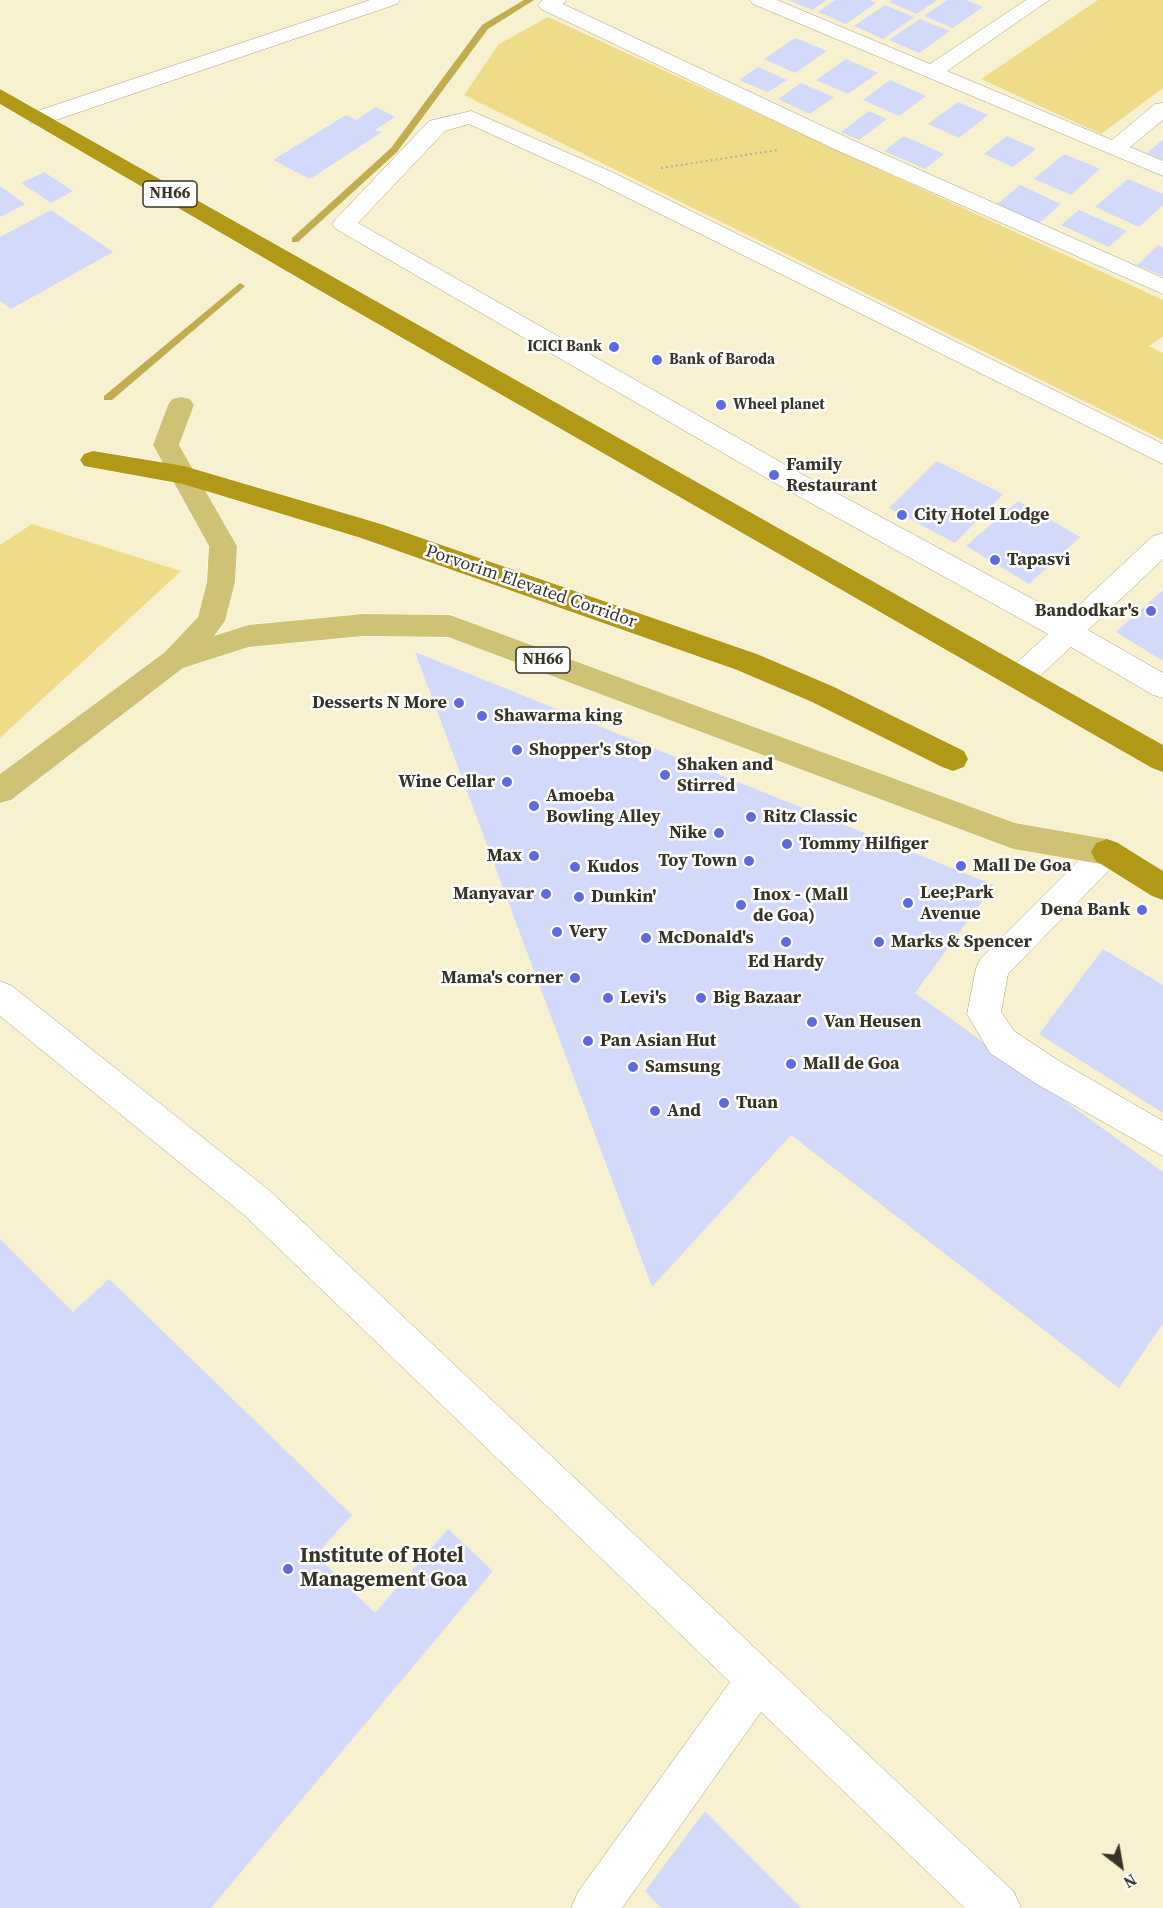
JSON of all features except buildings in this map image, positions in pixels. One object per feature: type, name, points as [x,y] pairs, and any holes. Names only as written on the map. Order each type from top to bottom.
[{"type":"highway","name":"NH66","points":[[0,95],[339,292],[1163,760]]},
{"type":"highway","name":"Porvorim Elevated Corridor","points":[[93,460],[184,475],[371,531],[747,662],[822,694],[953,759]]},
{"type":"highway","name":"NH66","points":[[1107,852],[1163,887]]},
{"type":"main road","points":[[173,660],[210,621],[221,582],[223,546],[166,445],[181,405]]},
{"type":"main road","name":"NH66","points":[[0,790],[173,660],[248,636],[363,625],[450,626],[1013,836],[1107,852]]},
{"type":"street","points":[[39,118],[390,0]]},
{"type":"street","points":[[556,0],[548,5],[842,144],[1163,287]]},
{"type":"street","points":[[760,0],[1163,169]]},
{"type":"street","points":[[931,72],[1022,5]]},
{"type":"street","points":[[1114,149],[1163,109]]},
{"type":"street","points":[[1163,455],[604,177],[471,117],[437,126],[344,224],[798,484],[1067,631],[1163,687]]},
{"type":"street","points":[[1020,677],[1163,543]]},
{"type":"street","points":[[1107,852],[993,968],[984,1014],[1002,1042],[1163,1140]]},
{"type":"street","points":[[0,996],[257,1203],[998,1908]]},
{"type":"street","points":[[594,1908],[759,1679]]},
{"type":"path","points":[[604,177],[771,151],[842,144]]},
{"type":"shaded area","points":[[1098,0],[1163,0],[1163,88],[1101,134],[981,79]]},
{"type":"shaded area","points":[[548,17],[1163,300],[1163,336],[1149,346],[1163,353],[1163,440],[464,95],[499,44]]},
{"type":"shaded area","points":[[32,524],[181,571],[0,738],[0,545]]},
{"type":"waterway","points":[[295,240],[394,150],[485,27],[530,0]]},
{"type":"waterway","points":[[108,398],[240,286]]},
{"type":"place","name":"ICICI Bank","points":[[614,347]]},
{"type":"place","name":"Bank of Baroda","points":[[657,360]]},
{"type":"place","name":"Wheel planet","points":[[721,405]]},
{"type":"place","name":"Family Restaurant","points":[[774,475]]},
{"type":"place","name":"City Hotel Lodge","points":[[902,515]]},
{"type":"place","name":"Tapasvi","points":[[995,560]]},
{"type":"place","name":"Bandodkar's","points":[[1151,611]]},
{"type":"place","name":"Desserts N More","points":[[459,703]]},
{"type":"place","name":"Shawarma king","points":[[482,716]]},
{"type":"place","name":"Shopper's Stop","points":[[517,750]]},
{"type":"place","name":"Shaken and Stirred","points":[[665,775]]},
{"type":"place","name":"Wine Cellar","points":[[507,782]]},
{"type":"place","name":"Amoeba Bowling Alley","points":[[534,806]]},
{"type":"place","name":"Ritz Classic","points":[[751,817]]},
{"type":"place","name":"Nike","points":[[719,833]]},
{"type":"place","name":"Tommy Hilfiger","points":[[787,844]]},
{"type":"place","name":"Max","points":[[534,856]]},
{"type":"place","name":"Toy Town","points":[[749,861]]},
{"type":"place","name":"Mall De Goa","points":[[961,866]]},
{"type":"place","name":"Kudos","points":[[575,867]]},
{"type":"place","name":"Manyavar","points":[[546,894]]},
{"type":"place","name":"Dunkin'","points":[[579,897]]},
{"type":"place","name":"Lee;Park Avenue","points":[[908,903]]},
{"type":"place","name":"Inox - (Mall de Goa)","points":[[741,905]]},
{"type":"place","name":"Dena Bank","points":[[1142,910]]},
{"type":"place","name":"Very","points":[[557,932]]},
{"type":"place","name":"McDonald's","points":[[646,938]]},
{"type":"place","name":"Ed Hardy","points":[[786,942]]},
{"type":"place","name":"Marks & Spencer","points":[[879,942]]},
{"type":"place","name":"Mama's corner","points":[[575,978]]},
{"type":"place","name":"Levi's","points":[[608,998]]},
{"type":"place","name":"Big Bazaar","points":[[701,998]]},
{"type":"place","name":"Van Heusen","points":[[812,1022]]},
{"type":"place","name":"Pan Asian Hut","points":[[588,1041]]},
{"type":"place","name":"Mall de Goa","points":[[791,1064]]},
{"type":"place","name":"Samsung","points":[[633,1067]]},
{"type":"place","name":"Tuan","points":[[724,1103]]},
{"type":"place","name":"And","points":[[655,1111]]},
{"type":"place","name":"Institute of Hotel Management Goa","points":[[288,1569]]}]
